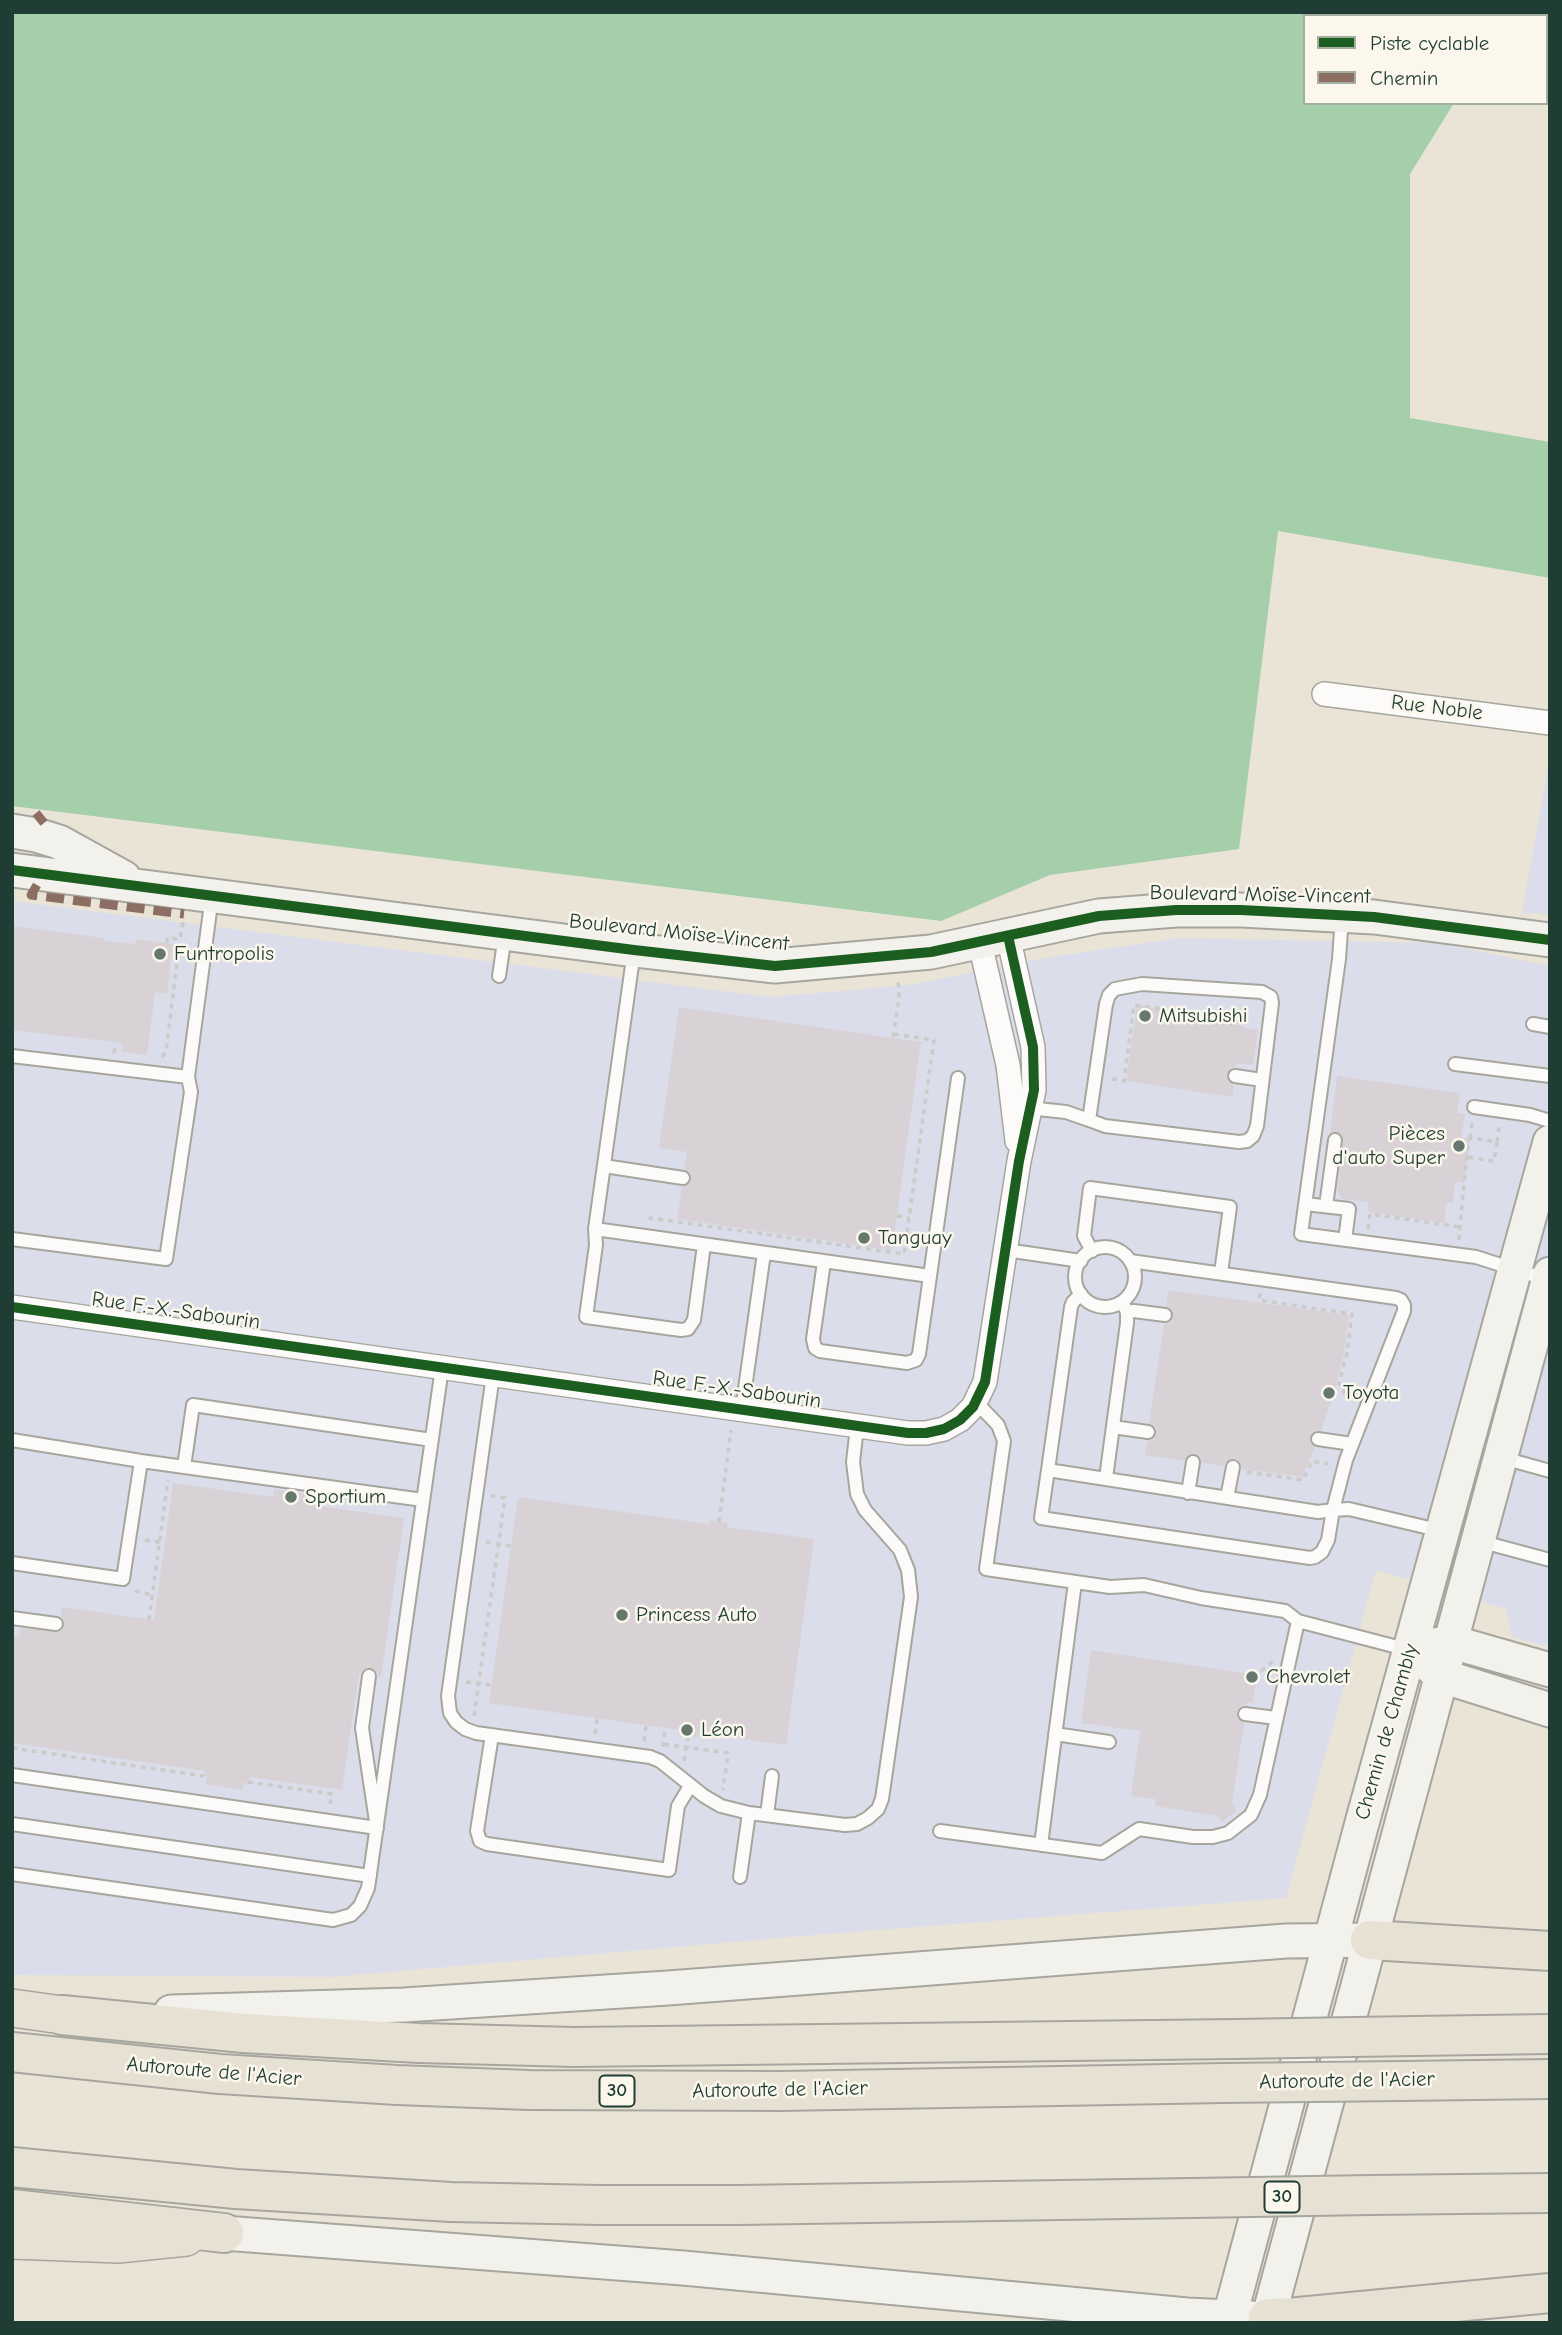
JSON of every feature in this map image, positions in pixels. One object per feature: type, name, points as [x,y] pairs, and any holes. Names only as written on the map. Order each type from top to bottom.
[{"type":"highway","points":[[1370,1940],[1550,1951]]},
{"type":"highway","points":[[62,2015],[257,2034],[548,2047],[757,2047],[1550,2034]]},
{"type":"highway","name":"Autoroute de l'Acier","points":[[12,2052],[244,2076],[518,2090],[770,2091],[1550,2078]]},
{"type":"highway","name":"30","points":[[12,2167],[249,2190],[463,2202],[600,2205],[1550,2193]]},
{"type":"highway","points":[[12,2209],[224,2233]]},
{"type":"highway","points":[[1267,2320],[1550,2293]]},
{"type":"main road","points":[[12,2008],[62,2015]]},
{"type":"main road","points":[[12,2240],[118,2244],[224,2233]]},
{"type":"street","name":"Rue Noble","points":[[1324,694],[1550,723]]},
{"type":"street","name":"Boulevard Moïse-Vincent","points":[[12,831],[59,842],[138,886]]},
{"type":"street","name":"Boulevard Moïse-Vincent","points":[[12,870],[775,966],[903,955],[994,940],[1075,921],[1150,911],[1223,909],[1425,922],[1550,940]]},
{"type":"street","name":"Rue F.-X.-Sabourin","points":[[12,1307],[493,1375],[737,1418],[917,1434],[935,1432],[960,1420],[982,1391],[1019,1161],[1022,1108],[1035,1078],[1033,1047],[994,940]]},
{"type":"street","name":"Chemin de Chambly","points":[[1229,2320],[1330,1940],[1550,1142]]},
{"type":"street","name":"Chemin de Chambly","points":[[1267,2320],[1549,1277]]},
{"type":"street","points":[[1410,1650],[1452,1642],[1550,1670]]},
{"type":"street","points":[[1410,1650],[1442,1676],[1550,1710]]},
{"type":"street","points":[[62,2015],[404,2005],[668,1988],[1286,1941],[1370,1940]]},
{"type":"street","points":[[224,2233],[670,2267],[1229,2320],[1267,2320]]},
{"type":"lane","points":[[12,1239],[166,1259],[191,1092],[188,1077],[212,896]]},
{"type":"lane","points":[[1342,916],[1339,959],[1300,1234],[1476,1257],[1549,1277]]},
{"type":"lane","points":[[499,976],[505,933]]},
{"type":"lane","points":[[634,950],[595,1229],[596,1245],[586,1317],[681,1331],[688,1329],[694,1320],[704,1245]]},
{"type":"lane","points":[[1022,1108],[1066,1112],[1105,1126],[1243,1142],[1251,1139],[1255,1132],[1272,1003],[1269,994],[1142,984],[1121,986],[1111,991],[1107,999],[1090,1120]]},
{"type":"lane","points":[[1533,1024],[1550,1027]]},
{"type":"lane","points":[[12,1056],[188,1077]]},
{"type":"lane","points":[[1455,1064],[1550,1076]]},
{"type":"lane","points":[[1235,1076],[1262,1080]]},
{"type":"lane","points":[[824,1262],[814,1346],[820,1351],[896,1362],[910,1363],[918,1357],[958,1078]]},
{"type":"lane","points":[[1474,1108],[1530,1115],[1550,1121]]},
{"type":"lane","points":[[1326,1206],[1335,1140]]},
{"type":"lane","points":[[604,1166],[683,1178]]},
{"type":"lane","points":[[1091,1251],[1084,1236],[1090,1188],[1230,1207],[1220,1273]]},
{"type":"lane","points":[[1305,1203],[1349,1209],[1345,1240]]},
{"type":"lane","points":[[595,1229],[930,1276]]},
{"type":"lane","points":[[1106,1478],[1127,1323],[1124,1307],[1135,1280],[1134,1270],[1124,1254],[1110,1248],[1091,1251],[1081,1261],[1076,1274],[1081,1294],[1097,1306],[1124,1307],[1165,1315]]},
{"type":"lane","points":[[1006,1250],[1081,1261]]},
{"type":"lane","points":[[737,1418],[764,1253]]},
{"type":"lane","points":[[1081,1294],[1071,1307],[1041,1518],[1310,1558],[1318,1555],[1325,1547],[1346,1460],[1404,1311],[1403,1302],[1396,1297],[1130,1261]]},
{"type":"lane","points":[[12,1874],[333,1920],[345,1918],[360,1906],[367,1895],[370,1876],[442,1368]]},
{"type":"lane","points":[[493,1375],[448,1702],[450,1713],[460,1726],[470,1732],[650,1757],[660,1761],[720,1806],[750,1813],[852,1825],[868,1818],[878,1809],[882,1799],[911,1591],[908,1570],[900,1550],[865,1510],[857,1494],[853,1462],[857,1427]]},
{"type":"lane","points":[[976,1402],[998,1425],[1004,1441],[986,1569],[1110,1587],[1144,1584],[1201,1598],[1285,1611],[1298,1621],[1410,1650]]},
{"type":"lane","points":[[184,1467],[193,1405],[432,1440]]},
{"type":"lane","points":[[1113,1427],[1148,1432]]},
{"type":"lane","points":[[1318,1439],[1352,1444]]},
{"type":"lane","points":[[12,1440],[141,1461],[423,1500]]},
{"type":"lane","points":[[1500,1457],[1550,1471]]},
{"type":"lane","points":[[12,1563],[123,1579],[141,1461]]},
{"type":"lane","points":[[1188,1493],[1194,1462]]},
{"type":"lane","points":[[1227,1499],[1233,1467]]},
{"type":"lane","points":[[1048,1470],[1318,1512],[1349,1508],[1443,1531]]},
{"type":"lane","points":[[1479,1541],[1550,1560]]},
{"type":"lane","points":[[1041,1845],[1075,1582]]},
{"type":"lane","points":[[12,1618],[56,1624]]},
{"type":"lane","points":[[940,1831],[1102,1853],[1139,1829],[1203,1838],[1228,1833],[1245,1821],[1258,1801],[1298,1621]]},
{"type":"lane","points":[[369,1676],[362,1728],[377,1828]]},
{"type":"lane","points":[[1245,1714],[1276,1718]]},
{"type":"lane","points":[[1055,1734],[1109,1742]]},
{"type":"lane","points":[[492,1735],[477,1831],[480,1841],[487,1844],[669,1870],[678,1806],[690,1786]]},
{"type":"lane","points":[[12,1775],[377,1828]]},
{"type":"lane","points":[[767,1815],[772,1776]]},
{"type":"lane","points":[[740,1877],[750,1813]]},
{"type":"lane","points":[[12,1824],[370,1876]]},
{"type":"path","points":[[158,1059],[166,1051],[184,914]]},
{"type":"path","points":[[167,943],[167,938],[180,939]]},
{"type":"path","points":[[650,1218],[904,1254],[934,1040],[893,1036],[899,998],[896,968]]},
{"type":"path","points":[[1106,1078],[1124,1081],[1134,1005],[1162,1009],[1161,1013],[1238,1025],[1242,1004]]},
{"type":"path","points":[[108,1050],[116,1054],[116,1043]]},
{"type":"path","points":[[1459,1244],[1467,1157],[1470,1138],[1497,1142],[1494,1161],[1467,1157]]},
{"type":"path","points":[[1368,1232],[1370,1214],[1461,1227]]},
{"type":"path","points":[[897,1216],[909,1218]]},
{"type":"path","points":[[1261,1291],[1259,1300],[1352,1314],[1347,1353],[1339,1384],[1344,1388],[1344,1396],[1339,1394]]},
{"type":"path","points":[[719,1522],[737,1418]]},
{"type":"path","points":[[1242,1481],[1244,1472],[1303,1480],[1312,1461],[1330,1464]]},
{"type":"path","points":[[149,1620],[162,1543],[169,1476]]},
{"type":"path","points":[[474,1717],[505,1499]]},
{"type":"path","points":[[499,1544],[511,1546]]},
{"type":"path","points":[[1261,1671],[1273,1661]]},
{"type":"path","points":[[479,1684],[492,1685]]},
{"type":"path","points":[[595,1734],[597,1719]]},
{"type":"path","points":[[646,1725],[644,1741],[728,1754],[720,1806]]},
{"type":"path","points":[[663,1744],[665,1728]]},
{"type":"path","points":[[685,1759],[688,1736]]},
{"type":"path","points":[[12,1748],[204,1776]]},
{"type":"path","points":[[248,1782],[332,1794]]},
{"type":"shaded area","points":[[1550,756],[1550,914],[1522,913]]},
{"type":"shaded area","points":[[12,901],[771,997],[908,985],[1038,959],[1179,938],[1438,943],[1550,966],[1550,1647],[1512,1637],[1506,1609],[1376,1570],[1286,1898],[332,1977],[12,1975]]},
{"type":"green space","points":[[12,12],[1546,12],[1303,14],[1303,105],[1453,105],[1410,174],[1410,418],[1550,442],[1550,578],[1278,531],[1239,849],[1050,875],[941,921],[12,806]]},
{"type":"building","points":[[12,926],[104,938],[104,941],[135,944],[136,939],[173,944],[167,994],[155,992],[147,1055],[121,1052],[122,1043],[12,1030]]},
{"type":"building","points":[[1137,1005],[1162,1009],[1161,1013],[1242,1025],[1258,1030],[1253,1065],[1237,1063],[1227,1074],[1227,1080],[1234,1085],[1232,1097],[1126,1081]]},
{"type":"building","points":[[679,1007],[921,1042],[892,1250],[677,1219],[682,1187],[692,1179],[684,1169],[687,1152],[659,1148]]},
{"type":"building","points":[[1337,1076],[1460,1093],[1457,1113],[1465,1114],[1461,1137],[1470,1138],[1464,1183],[1455,1182],[1453,1203],[1447,1202],[1444,1223],[1367,1212],[1369,1202],[1342,1199],[1337,1191],[1343,1137],[1337,1132],[1330,1133]]},
{"type":"building","points":[[1168,1290],[1349,1315],[1336,1387],[1321,1431],[1314,1431],[1310,1437],[1310,1443],[1315,1447],[1302,1477],[1242,1469],[1239,1461],[1234,1458],[1224,1466],[1202,1463],[1194,1453],[1184,1461],[1145,1455],[1147,1441],[1152,1440],[1156,1434],[1156,1428],[1149,1423],[1164,1324],[1169,1323],[1173,1317],[1173,1311],[1166,1306]]},
{"type":"building","points":[[173,1483],[273,1497],[274,1489],[308,1494],[306,1504],[404,1518],[381,1678],[371,1668],[365,1668],[359,1674],[342,1790],[249,1777],[243,1790],[206,1784],[205,1771],[12,1743],[12,1636],[19,1637],[21,1628],[60,1632],[65,1624],[61,1617],[62,1607],[154,1620]]},
{"type":"building","points":[[518,1497],[709,1524],[709,1520],[728,1523],[727,1527],[814,1539],[786,1745],[698,1733],[698,1737],[679,1735],[680,1730],[489,1703]]},
{"type":"building","points":[[1091,1650],[1257,1675],[1253,1703],[1247,1702],[1236,1712],[1237,1718],[1244,1723],[1232,1804],[1237,1811],[1222,1822],[1217,1816],[1155,1806],[1155,1799],[1131,1796],[1140,1731],[1081,1723]]},
{"type":"marked path","points":[[36,813],[44,823]]},
{"type":"marked path","points":[[37,885],[31,895],[184,914]]},
{"type":"cycle path","points":[[12,870],[775,966],[931,952],[1099,916],[1176,910],[1241,910],[1374,917],[1550,940]]},
{"type":"cycle path","points":[[12,1307],[908,1433],[944,1429],[960,1420],[973,1407],[985,1382],[1019,1161],[1034,1090],[1033,1047],[1008,936]]},
{"type":"place","name":"Funtropolis","points":[[160,954]]},
{"type":"place","name":"Mitsubishi","points":[[1145,1016]]},
{"type":"place","name":"Pièces d'auto Super","points":[[1459,1146]]},
{"type":"place","name":"Tanguay","points":[[864,1238]]},
{"type":"place","name":"Toyota","points":[[1329,1393]]},
{"type":"place","name":"Sportium","points":[[291,1497]]},
{"type":"place","name":"Princess Auto","points":[[622,1615]]},
{"type":"place","name":"Chevrolet","points":[[1252,1677]]},
{"type":"place","name":"Léon","points":[[687,1730]]}]
